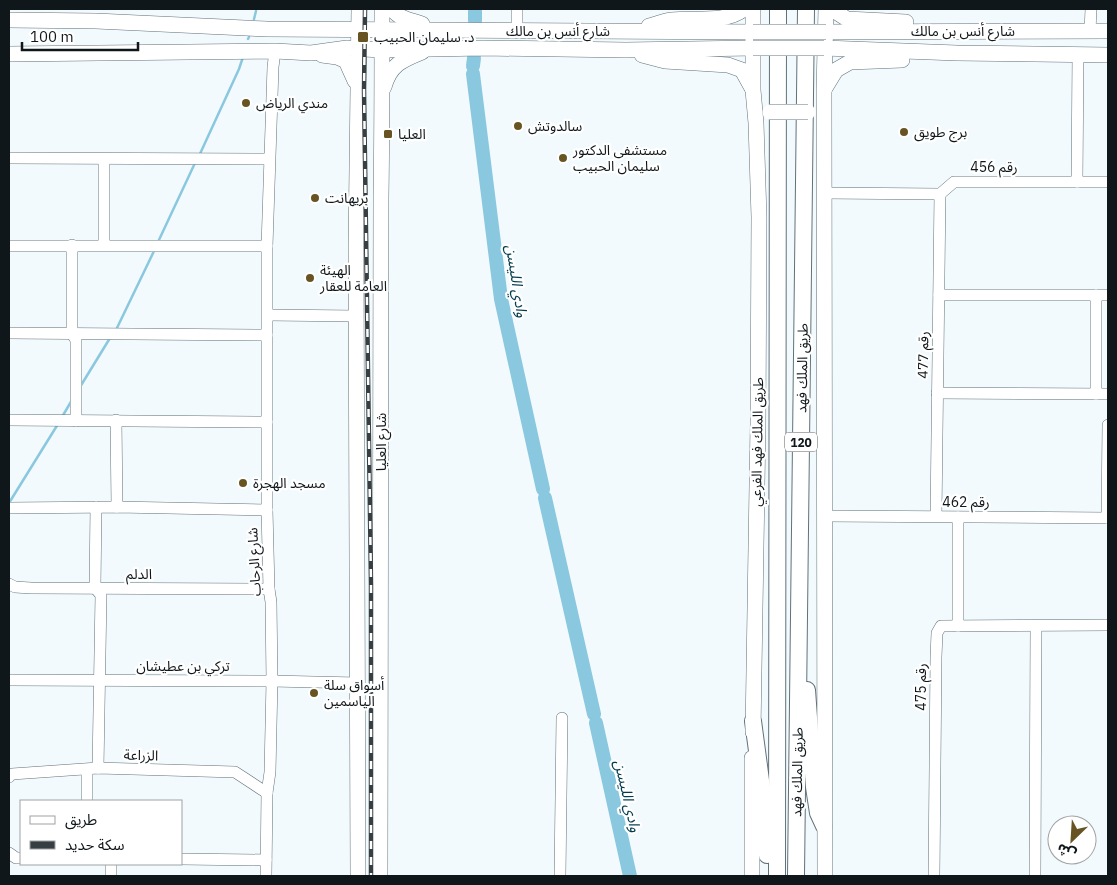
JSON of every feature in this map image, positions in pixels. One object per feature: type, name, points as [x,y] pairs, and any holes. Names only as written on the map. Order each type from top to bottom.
[{"type":"highway","name":"طريق الملك فهد","points":[[777,876],[778,9]]},
{"type":"highway","name":"طريق الملك فهد","points":[[796,876],[806,9]]},
{"type":"highway","points":[[798,643],[805,655],[814,787],[818,813],[824,826]]},
{"type":"highway","points":[[754,721],[762,788],[769,876]]},
{"type":"main road","name":"شارع العليا","points":[[358,9],[356,316],[358,876]]},
{"type":"main road","name":"شارع العليا","points":[[380,876],[382,9]]},
{"type":"main road","points":[[392,9],[404,19],[438,30]]},
{"type":"main road","points":[[628,31],[671,20],[715,19],[736,15],[744,9]]},
{"type":"main road","name":"طريق الملك فهد الفرعي","points":[[752,876],[759,217],[753,90],[753,9]]},
{"type":"main road","points":[[825,876],[824,48],[826,9]]},
{"type":"main road","points":[[835,9],[836,12],[847,19],[912,23],[959,32]]},
{"type":"main road","name":"شارع أنس بن مالك","points":[[9,20],[95,15],[267,29],[358,28],[752,32],[1108,31]]},
{"type":"main road","points":[[311,53],[358,48],[381,50],[483,48],[626,50],[665,61],[728,65],[742,70],[753,90]]},
{"type":"main road","name":"شارع أنس بن مالك","points":[[626,50],[824,48],[958,53],[1108,55]]},
{"type":"main road","points":[[383,92],[388,75],[395,66],[404,59],[430,49]]},
{"type":"main road","points":[[9,54],[311,53],[337,57],[346,61],[358,92]]},
{"type":"main road","points":[[824,90],[836,70],[850,62],[920,59],[958,53]]},
{"type":"main road","points":[[756,123],[770,112],[808,112],[824,126]]},
{"type":"street","points":[[517,9],[517,30]]},
{"type":"street","points":[[1090,31],[1091,9]]},
{"type":"street","name":"شارع الرحاب","points":[[266,876],[267,792],[270,772],[272,681],[267,510],[267,246],[269,159],[275,52]]},
{"type":"street","points":[[1077,182],[1078,54]]},
{"type":"street","points":[[9,158],[269,159]]},
{"type":"street","points":[[104,159],[104,245]]},
{"type":"street","name":"رقم 456","points":[[940,194],[954,182],[1108,182]]},
{"type":"street","points":[[824,193],[940,194]]},
{"type":"street","name":"رقم 477","points":[[936,516],[940,194]]},
{"type":"street","points":[[72,245],[72,334],[76,340],[76,421]]},
{"type":"street","points":[[9,246],[267,246]]},
{"type":"street","points":[[939,295],[1108,295]]},
{"type":"street","points":[[1096,296],[1096,394]]},
{"type":"street","points":[[268,315],[356,316]]},
{"type":"street","points":[[9,333],[267,335]]},
{"type":"street","points":[[1096,358],[1108,358]]},
{"type":"street","points":[[937,392],[1108,394]]},
{"type":"street","points":[[9,420],[267,422]]},
{"type":"street","points":[[116,420],[117,507]]},
{"type":"street","points":[[1108,425],[1108,518]]},
{"type":"street","points":[[87,800],[93,769],[100,681],[101,595],[95,588],[96,507]]},
{"type":"street","points":[[9,508],[117,507],[267,510]]},
{"type":"street","name":"رقم 462","points":[[824,516],[1108,518]]},
{"type":"street","points":[[958,517],[958,626],[1108,625]]},
{"type":"street","name":"الدلم","points":[[9,584],[15,587],[31,588],[269,589]]},
{"type":"street","name":"رقم 475","points":[[934,876],[937,633],[940,626],[958,626]]},
{"type":"street","points":[[1035,876],[1036,626]]},
{"type":"street","name":"تركي بن عطيشان","points":[[9,680],[357,683]]},
{"type":"street","points":[[560,876],[562,718]]},
{"type":"street","name":"الزراعة","points":[[9,777],[12,774],[93,769],[235,772],[267,792]]},
{"type":"street","points":[[9,853],[16,858],[20,858]]},
{"type":"street","points":[[182,859],[266,860]]},
{"type":"waterway","points":[[254,19],[256,11]]},
{"type":"waterway","name":"وادي الليسن","points":[[475,11],[475,21]]},
{"type":"waterway","points":[[199,156],[243,57]]},
{"type":"waterway","name":"وادي الليسن","points":[[473,66],[474,58]]},
{"type":"waterway","name":"وادي الليسن","points":[[473,74],[501,299],[543,489]]},
{"type":"waterway","points":[[158,242],[195,163]]},
{"type":"waterway","points":[[116,330],[155,249]]},
{"type":"waterway","points":[[80,387],[110,338]]},
{"type":"waterway","points":[[62,417],[72,400]]},
{"type":"waterway","points":[[9,503],[58,424]]},
{"type":"waterway","name":"وادي الليسن","points":[[545,498],[594,714]]},
{"type":"waterway","name":"وادي الليسن","points":[[596,723],[630,876]]},
{"type":"railway","points":[[365,9],[364,90],[371,584],[371,876]]},
{"type":"place","name":"د. سليمان الحبيب","points":[[363,37]]},
{"type":"place","name":"مندي الرياض","points":[[246,103]]},
{"type":"place","name":"سالدوتش","points":[[518,126]]},
{"type":"place","name":"برج طويق","points":[[904,132]]},
{"type":"place","name":"العليا","points":[[388,134]]},
{"type":"place","name":"مستشفى الدكتور سليمان الحبيب","points":[[563,158]]},
{"type":"place","name":"بريهانت","points":[[315,198]]},
{"type":"place","name":"الهيئة العامة للعقار","points":[[310,278]]},
{"type":"place","name":"مسجد الهجرة","points":[[243,483]]},
{"type":"place","name":"أسواق سلة الياسمين","points":[[314,693]]}]
